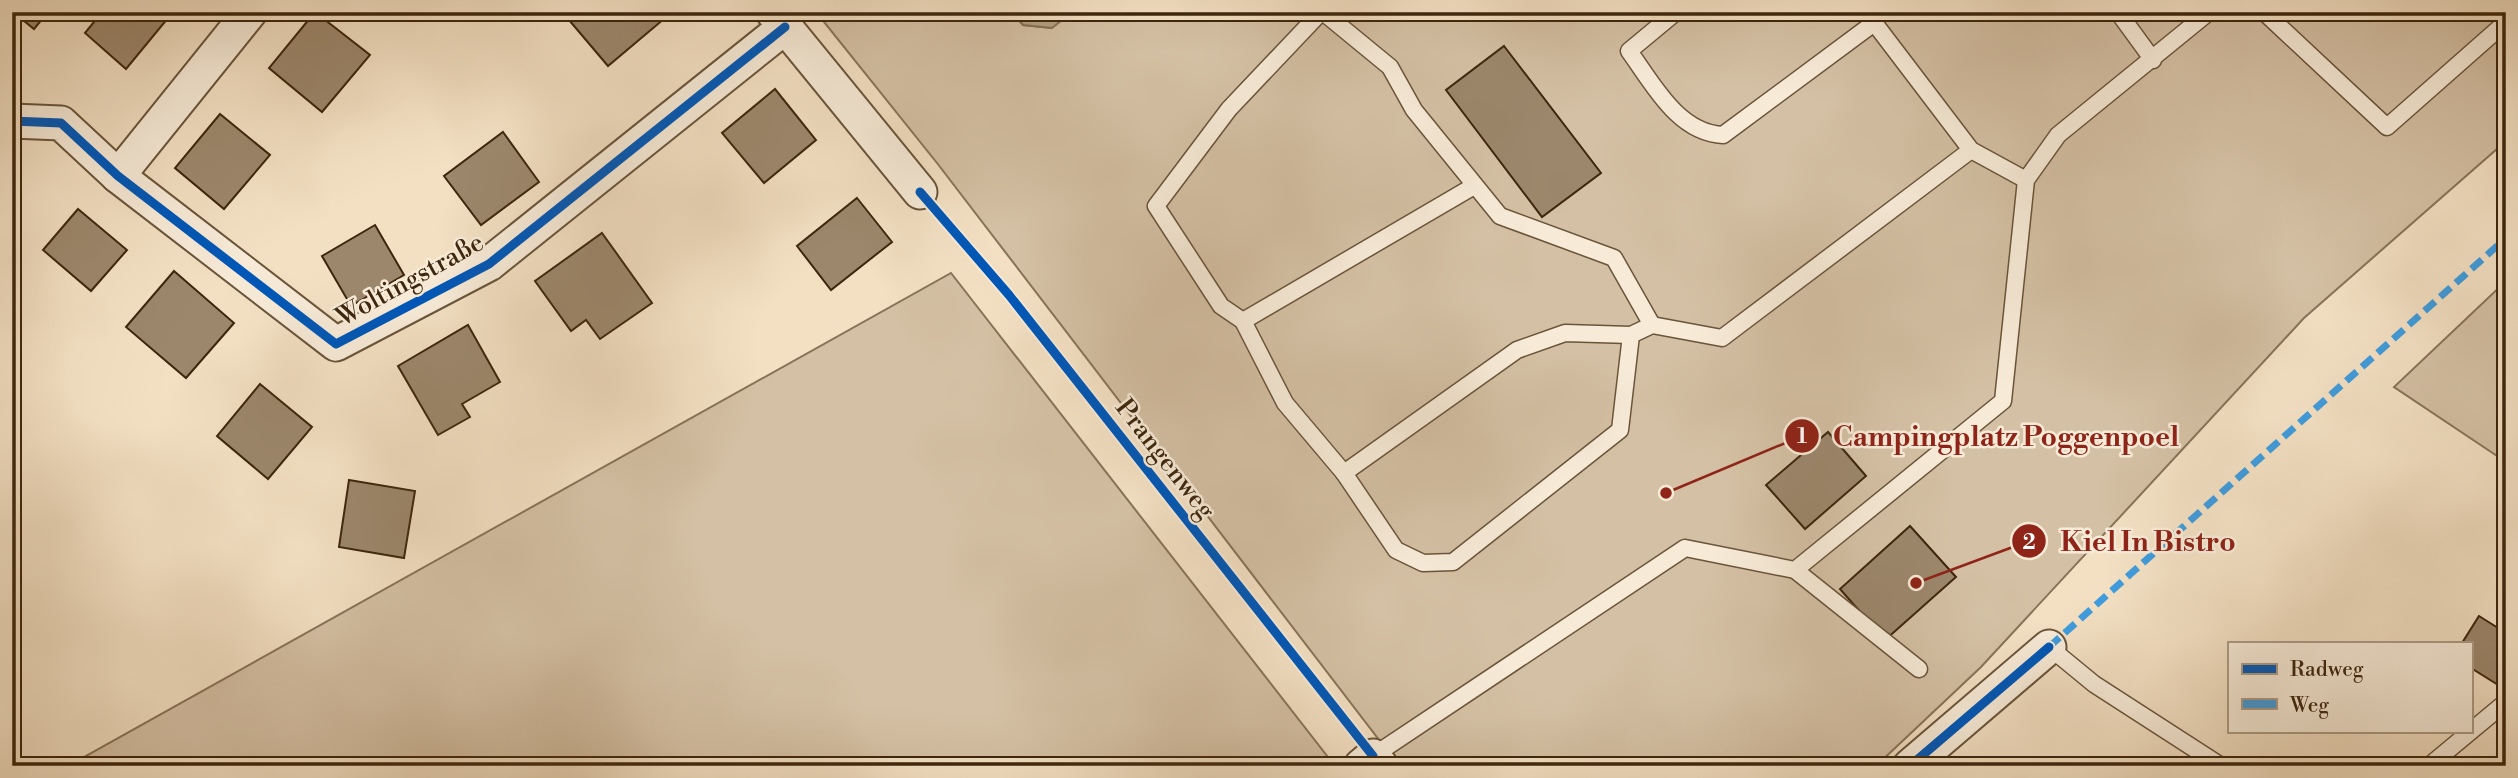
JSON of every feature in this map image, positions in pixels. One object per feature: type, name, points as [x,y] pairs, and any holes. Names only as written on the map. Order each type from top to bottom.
[{"type":"street","points":[[118,176],[250,12]]},
{"type":"street","points":[[779,20],[920,192]]},
{"type":"street","name":"Woltingstraße","points":[[12,121],[61,123],[118,176],[337,344],[489,264],[779,20]]},
{"type":"street","points":[[1910,766],[2049,647]]},
{"type":"lane","points":[[1631,335],[1620,430],[1452,562],[1423,563],[1396,550],[1344,473],[1285,403],[1243,321],[1220,306],[1156,206],[1229,109],[1322,12],[1390,67],[1414,110],[1500,216],[1614,258],[1652,325]]},
{"type":"lane","points":[[1676,12],[1629,51],[1682,120],[1704,134],[1723,135],[1870,18],[1971,150],[2026,180]]},
{"type":"lane","points":[[2118,12],[2153,60]]},
{"type":"lane","points":[[1795,570],[2003,401],[2026,180],[2058,135],[2209,12]]},
{"type":"lane","points":[[2264,12],[2387,127],[2506,22]]},
{"type":"lane","points":[[1344,473],[1517,349],[1565,333],[1631,335],[1652,325],[1722,338],[1971,150]]},
{"type":"lane","points":[[1243,321],[1474,186]]},
{"type":"lane","points":[[1371,762],[1685,548],[1795,570],[1919,669]]},
{"type":"lane","points":[[2049,647],[2094,684],[2221,766]]},
{"type":"lane","points":[[2472,730],[2506,702]]},
{"type":"lane","points":[[2429,766],[2470,732]]},
{"type":"shaded area","points":[[816,12],[1012,12],[1023,25],[1051,28],[1072,12],[2506,12],[2506,141],[2304,318],[1981,667],[1876,766],[1399,766],[937,163]]},
{"type":"shaded area","points":[[1012,12],[1072,12],[1052,28],[1023,25]]},
{"type":"shaded area","points":[[951,273],[1331,761],[1324,766],[68,766]]},
{"type":"shaded area","points":[[2506,281],[2506,462],[2394,387]]},
{"type":"building","points":[[13,12],[48,12],[34,29]]},
{"type":"building","points":[[102,12],[173,12],[126,69],[85,33]]},
{"type":"building","points":[[315,12],[370,55],[322,112],[269,68]]},
{"type":"building","points":[[578,12],[671,13],[608,66],[569,20]]},
{"type":"building","points":[[1504,46],[1601,173],[1542,217],[1446,90]]},
{"type":"building","points":[[775,89],[816,140],[764,183],[722,133]]},
{"type":"building","points":[[220,114],[270,155],[224,209],[175,168]]},
{"type":"building","points":[[503,132],[539,182],[481,225],[444,176]]},
{"type":"building","points":[[857,198],[892,242],[831,290],[797,246]]},
{"type":"building","points":[[78,209],[127,250],[91,291],[43,250]]},
{"type":"building","points":[[375,225],[404,275],[351,306],[322,256]]},
{"type":"building","points":[[602,233],[652,303],[600,339],[586,320],[571,331],[535,281]]},
{"type":"building","points":[[174,271],[234,323],[186,378],[126,327]]},
{"type":"building","points":[[468,325],[500,382],[462,404],[470,417],[438,435],[398,366]]},
{"type":"building","points":[[260,384],[312,427],[268,479],[217,436]]},
{"type":"building","points":[[1828,432],[1866,476],[1805,529],[1766,485]]},
{"type":"building","points":[[349,480],[415,491],[404,558],[339,547]]},
{"type":"building","points":[[1910,526],[1956,577],[1885,640],[1840,589]]},
{"type":"building","points":[[2479,616],[2506,633],[2506,684],[2503,688],[2472,669],[2472,642],[2463,642]]},
{"type":"marked path","points":[[2049,647],[2506,238]]},
{"type":"cycle path","points":[[12,121],[61,123],[118,176],[336,344],[489,264],[785,27]]},
{"type":"cycle path","name":"Prangenweg","points":[[920,192],[1009,295],[1373,756]]},
{"type":"cycle path","points":[[1910,766],[2049,647]]},
{"type":"place","name":"Campingplatz Poggenpoel","points":[[1666,493]]},
{"type":"place","name":"Kiel In Bistro","points":[[1916,583]]}]
